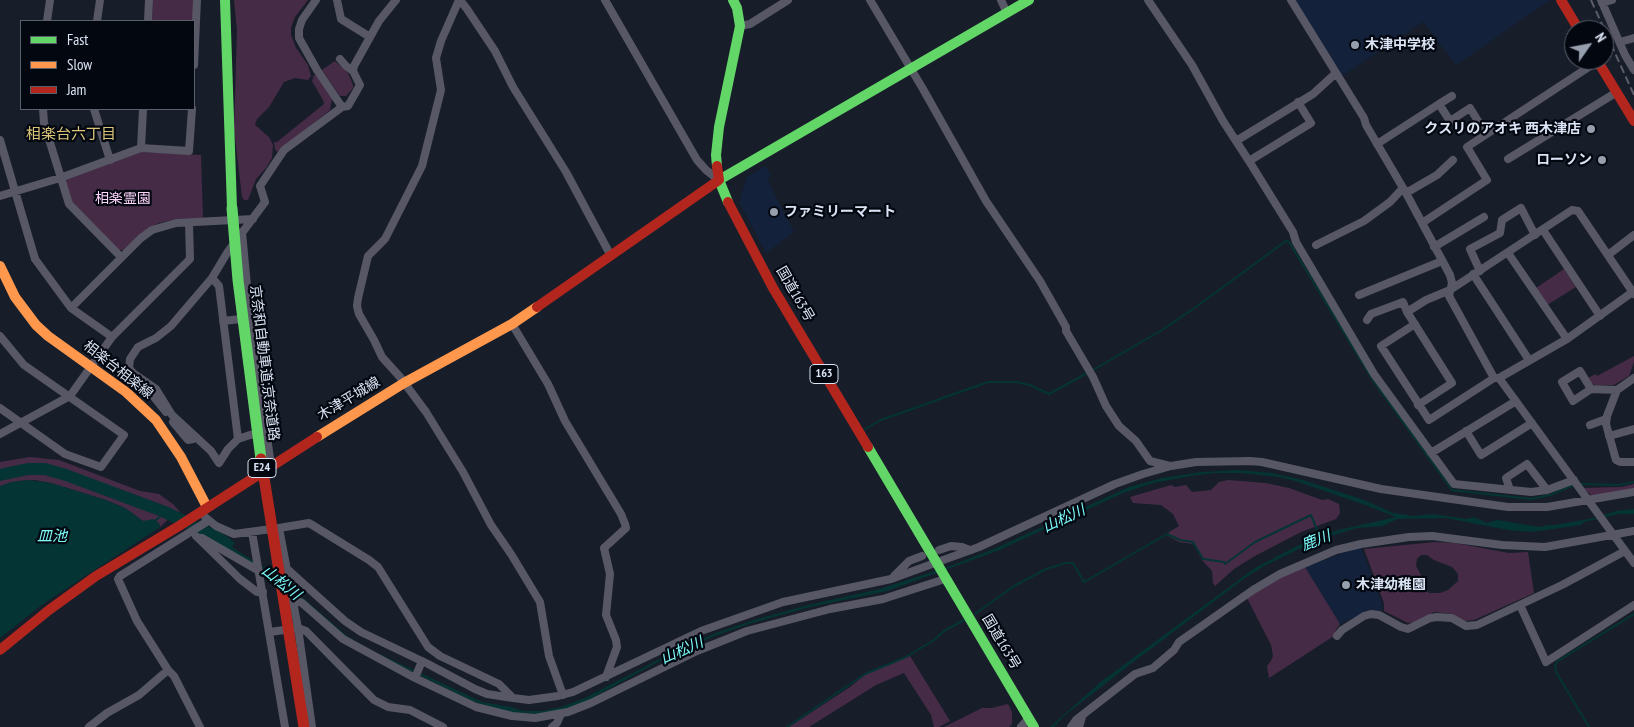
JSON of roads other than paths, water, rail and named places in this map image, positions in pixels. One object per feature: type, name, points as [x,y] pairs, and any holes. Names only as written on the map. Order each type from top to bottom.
[{"type":"main road","name":"京奈和自動車道;京奈道路","points":[[225,0],[232,208],[238,280],[266,493],[304,727]]},
{"type":"main road","points":[[733,0],[737,8],[740,26]]},
{"type":"main road","points":[[719,180],[1029,0]]},
{"type":"main road","points":[[1561,0],[1573,20]]},
{"type":"main road","name":"国道163号","points":[[740,26],[719,127],[716,154],[719,180],[728,203],[773,288],[945,578],[1028,724]]},
{"type":"main road","points":[[1604,70],[1634,120]]},
{"type":"main road","name":"木津平城線","points":[[0,650],[89,580],[202,514],[271,465],[404,383],[512,324],[719,180]]},
{"type":"main road","name":"相楽台相楽線","points":[[0,266],[12,292],[28,316],[48,336],[144,407],[171,441],[202,514]]},
{"type":"street","points":[[47,20],[50,0]]},
{"type":"street","points":[[97,20],[100,0]]},
{"type":"street","points":[[148,20],[149,0]]},
{"type":"street","points":[[195,43],[197,0]]},
{"type":"street","points":[[316,0],[302,20],[299,38],[317,70],[342,107]]},
{"type":"street","points":[[337,0],[341,19],[370,37]]},
{"type":"street","points":[[353,71],[379,20],[396,0]]},
{"type":"street","points":[[563,695],[549,656],[540,602],[482,509],[463,472],[426,412],[382,357],[359,314],[358,298],[368,256],[385,239],[422,166],[441,90],[436,58],[440,41],[460,0],[495,51],[513,87],[566,172],[611,256]]},
{"type":"street","points":[[604,0],[697,160],[719,180]]},
{"type":"street","points":[[740,26],[750,24],[788,0]]},
{"type":"street","points":[[870,0],[986,201],[1040,281],[1066,327],[1066,332],[1089,371],[1106,406],[1119,426],[1136,441],[1146,458],[1150,461],[1172,466]]},
{"type":"street","points":[[1000,0],[1007,13]]},
{"type":"street","points":[[1148,0],[1192,65],[1223,121],[1293,232],[1296,242],[1374,374],[1454,484],[1531,492],[1547,490],[1574,480]]},
{"type":"street","points":[[1291,0],[1364,118],[1366,126],[1422,223],[1452,283],[1449,296],[1497,378],[1516,401],[1634,563]]},
{"type":"street","points":[[1612,0],[1601,2],[1634,70]]},
{"type":"street","points":[[1620,42],[1634,38]]},
{"type":"street","points":[[197,438],[188,440],[154,397],[131,379],[128,373],[130,359],[138,347],[156,338],[171,326],[212,278],[227,252],[266,202],[260,186],[284,150],[342,107],[348,106],[360,85],[353,71],[340,59]]},
{"type":"street","points":[[1422,223],[1487,180],[1467,147],[1583,70]]},
{"type":"street","points":[[1236,141],[1313,94],[1336,73]]},
{"type":"street","points":[[1508,159],[1617,92]]},
{"type":"street","points":[[1377,144],[1452,96]]},
{"type":"street","points":[[1249,161],[1311,123],[1298,102]]},
{"type":"street","points":[[1439,104],[1450,121],[1470,108],[1486,134]]},
{"type":"street","points":[[44,110],[44,123],[69,204],[121,257]]},
{"type":"street","points":[[94,110],[110,160]]},
{"type":"street","points":[[141,148],[143,110]]},
{"type":"street","points":[[0,196],[60,178],[141,148],[189,151],[192,110]]},
{"type":"street","points":[[0,140],[35,258],[71,308],[112,337]]},
{"type":"street","points":[[1316,245],[1364,222],[1404,191],[1437,175],[1453,160]]},
{"type":"street","points":[[1529,360],[1477,272],[1470,249],[1500,233],[1502,220],[1520,208],[1536,234]]},
{"type":"street","points":[[1407,312],[1426,300],[1450,290],[1572,210],[1578,211],[1634,292],[1567,339],[1497,378],[1429,420],[1381,346],[1415,324]]},
{"type":"street","points":[[1434,247],[1484,217]]},
{"type":"street","points":[[71,308],[121,257],[152,230],[165,225],[253,219]]},
{"type":"street","points":[[0,434],[70,396],[112,337],[190,259],[189,223]]},
{"type":"street","points":[[1543,230],[1600,316]]},
{"type":"street","points":[[242,232],[250,318],[271,465]]},
{"type":"street","points":[[1608,255],[1634,235]]},
{"type":"street","points":[[1508,253],[1567,339]]},
{"type":"street","points":[[1359,295],[1442,261]]},
{"type":"street","points":[[212,278],[219,286],[238,439]]},
{"type":"street","points":[[1367,320],[1371,314],[1403,302],[1407,312],[1452,383],[1418,405]]},
{"type":"street","points":[[223,321],[250,318]]},
{"type":"street","points":[[512,324],[548,384],[565,421],[617,507],[625,524],[626,528],[604,548],[610,574],[606,615],[616,640],[616,647],[606,677]]},
{"type":"street","points":[[0,336],[24,364],[124,435],[101,467],[65,454],[0,408]]},
{"type":"street","points":[[129,368],[145,383],[156,389],[172,415],[197,438],[219,463],[228,449],[238,439],[266,433]]},
{"type":"street","points":[[1634,377],[1617,390],[1606,418],[1616,460],[1620,462],[1634,462]]},
{"type":"street","points":[[1591,389],[1617,390]]},
{"type":"street","points":[[144,407],[154,397]]},
{"type":"street","points":[[1431,453],[1516,401]]},
{"type":"street","points":[[1590,426],[1606,418]]},
{"type":"street","points":[[1466,431],[1481,455],[1532,423]]},
{"type":"street","points":[[1609,436],[1634,429]]},
{"type":"street","points":[[286,568],[353,627],[387,646],[488,694],[529,700],[573,692],[701,631],[783,602],[891,579],[936,563],[970,550],[1115,484],[1172,466],[1196,462],[1250,461],[1303,470],[1381,489],[1508,507],[1547,507],[1591,503],[1634,492]]},
{"type":"street","points":[[1510,490],[1506,478],[1528,464],[1547,490]]},
{"type":"street","points":[[200,727],[174,676],[168,670],[138,621],[118,579],[193,534],[202,514],[234,534],[309,523],[378,567],[428,647],[448,660],[489,677],[499,684],[512,698]]},
{"type":"street","points":[[279,528],[298,628],[312,727]]},
{"type":"street","points":[[1070,727],[1076,720],[1135,674],[1153,668],[1174,650],[1179,642],[1253,590],[1274,578],[1336,550],[1408,537],[1448,537],[1502,545],[1545,547],[1611,533],[1634,531]]},
{"type":"street","points":[[252,532],[285,723],[310,716]]},
{"type":"street","points":[[193,534],[259,570]]},
{"type":"street","points":[[193,534],[240,579],[257,592],[263,592]]},
{"type":"street","points":[[940,550],[951,546],[970,550]]},
{"type":"street","points":[[1337,636],[1342,630],[1369,614],[1379,615],[1408,629],[1430,618],[1437,617],[1452,618],[1462,624],[1471,626],[1477,625],[1562,585],[1626,551]]},
{"type":"street","points":[[891,579],[909,561],[922,556]]},
{"type":"street","points":[[293,599],[302,603],[343,639],[415,678],[476,707],[512,716],[535,718],[561,714],[606,696],[696,651],[747,631],[830,609],[883,599],[945,578]]},
{"type":"street","points":[[1520,605],[1546,662],[1634,605]]},
{"type":"street","points":[[270,632],[298,628],[306,631],[374,700],[388,707],[410,710],[443,727]]},
{"type":"street","points":[[415,678],[435,652]]},
{"type":"street","points":[[89,727],[107,713],[139,695],[168,670]]},
{"type":"street","points":[[598,681],[606,696]]},
{"type":"street","points":[[552,727],[557,723],[561,714]]},
{"type":"street","points":[[1079,727],[1082,717]]},
{"type":"water","name":"鹿川","points":[[1238,470],[1272,473],[1303,480],[1364,500],[1393,513],[1413,516],[1432,514],[1467,519],[1474,517],[1487,523],[1497,520],[1541,527],[1594,518],[1616,511],[1634,509],[1634,514],[1619,514],[1584,522],[1581,525],[1532,532],[1508,530],[1446,518],[1397,519],[1383,526],[1357,528],[1320,539],[1309,546],[1264,566],[1245,578],[1124,669],[1064,716],[1054,727],[1050,727],[1102,681],[1255,568],[1318,537],[1338,530],[1396,517],[1299,482],[1279,477],[1241,473],[1214,473],[1153,483],[1123,493],[997,551],[887,591],[810,607],[717,635],[669,656],[583,703],[564,710],[537,714],[507,712],[470,700],[371,651],[345,636],[296,593],[264,569],[213,539],[215,531],[235,543],[232,546],[233,548],[279,577],[346,635],[369,649],[482,702],[523,711],[542,711],[561,707],[585,698],[675,651],[716,633],[808,605],[880,589],[953,565],[996,548],[1129,487],[1162,478],[1202,472]]},
{"type":"water","name":"皿池","points":[[27,480],[51,483],[106,500],[125,508],[143,521],[153,519],[159,523],[160,527],[43,604],[0,638],[0,486],[11,482]]},
{"type":"waterway","points":[[1093,370],[1162,330],[1286,241],[1289,242],[1374,382],[1452,490],[1531,499],[1550,495],[1574,485]]},
{"type":"waterway","points":[[865,429],[881,420],[988,382],[1016,382],[1030,385],[1049,394],[1089,372]]},
{"type":"waterway","name":"山松川","points":[[0,475],[28,469],[45,469],[66,475],[165,512],[227,544]]},
{"type":"waterway","points":[[1581,484],[1618,485],[1634,482]]},
{"type":"waterway","points":[[155,521],[165,512]]},
{"type":"waterway","name":"鹿川","points":[[975,614],[1014,586],[1046,569],[1066,563],[1073,563],[1084,582],[1167,534],[1180,540],[1193,542],[1203,559],[1224,562],[1225,564],[1255,542],[1311,515],[1320,537]]},
{"type":"waterway","points":[[1589,727],[1556,672],[1555,665],[1558,661],[1634,614]]},
{"type":"waterway","points":[[787,727],[865,674],[906,657],[964,620]]},
{"type":"railway","points":[[1591,0],[1634,95]]},
{"type":"place","name":"木津中学校","points":[[1355,45]]},
{"type":"place","name":"クスリのアオキ 西木津店","points":[[1591,129]]},
{"type":"place","name":"ローソン","points":[[1602,160]]},
{"type":"place","name":"ファミリーマート","points":[[774,212]]},
{"type":"place","name":"木津幼稚園","points":[[1346,585]]},
{"type":"district","name":"相楽台六丁目","points":[[71,135]]},
{"type":"park label","name":"相楽霊園","points":[[123,199]]}]
